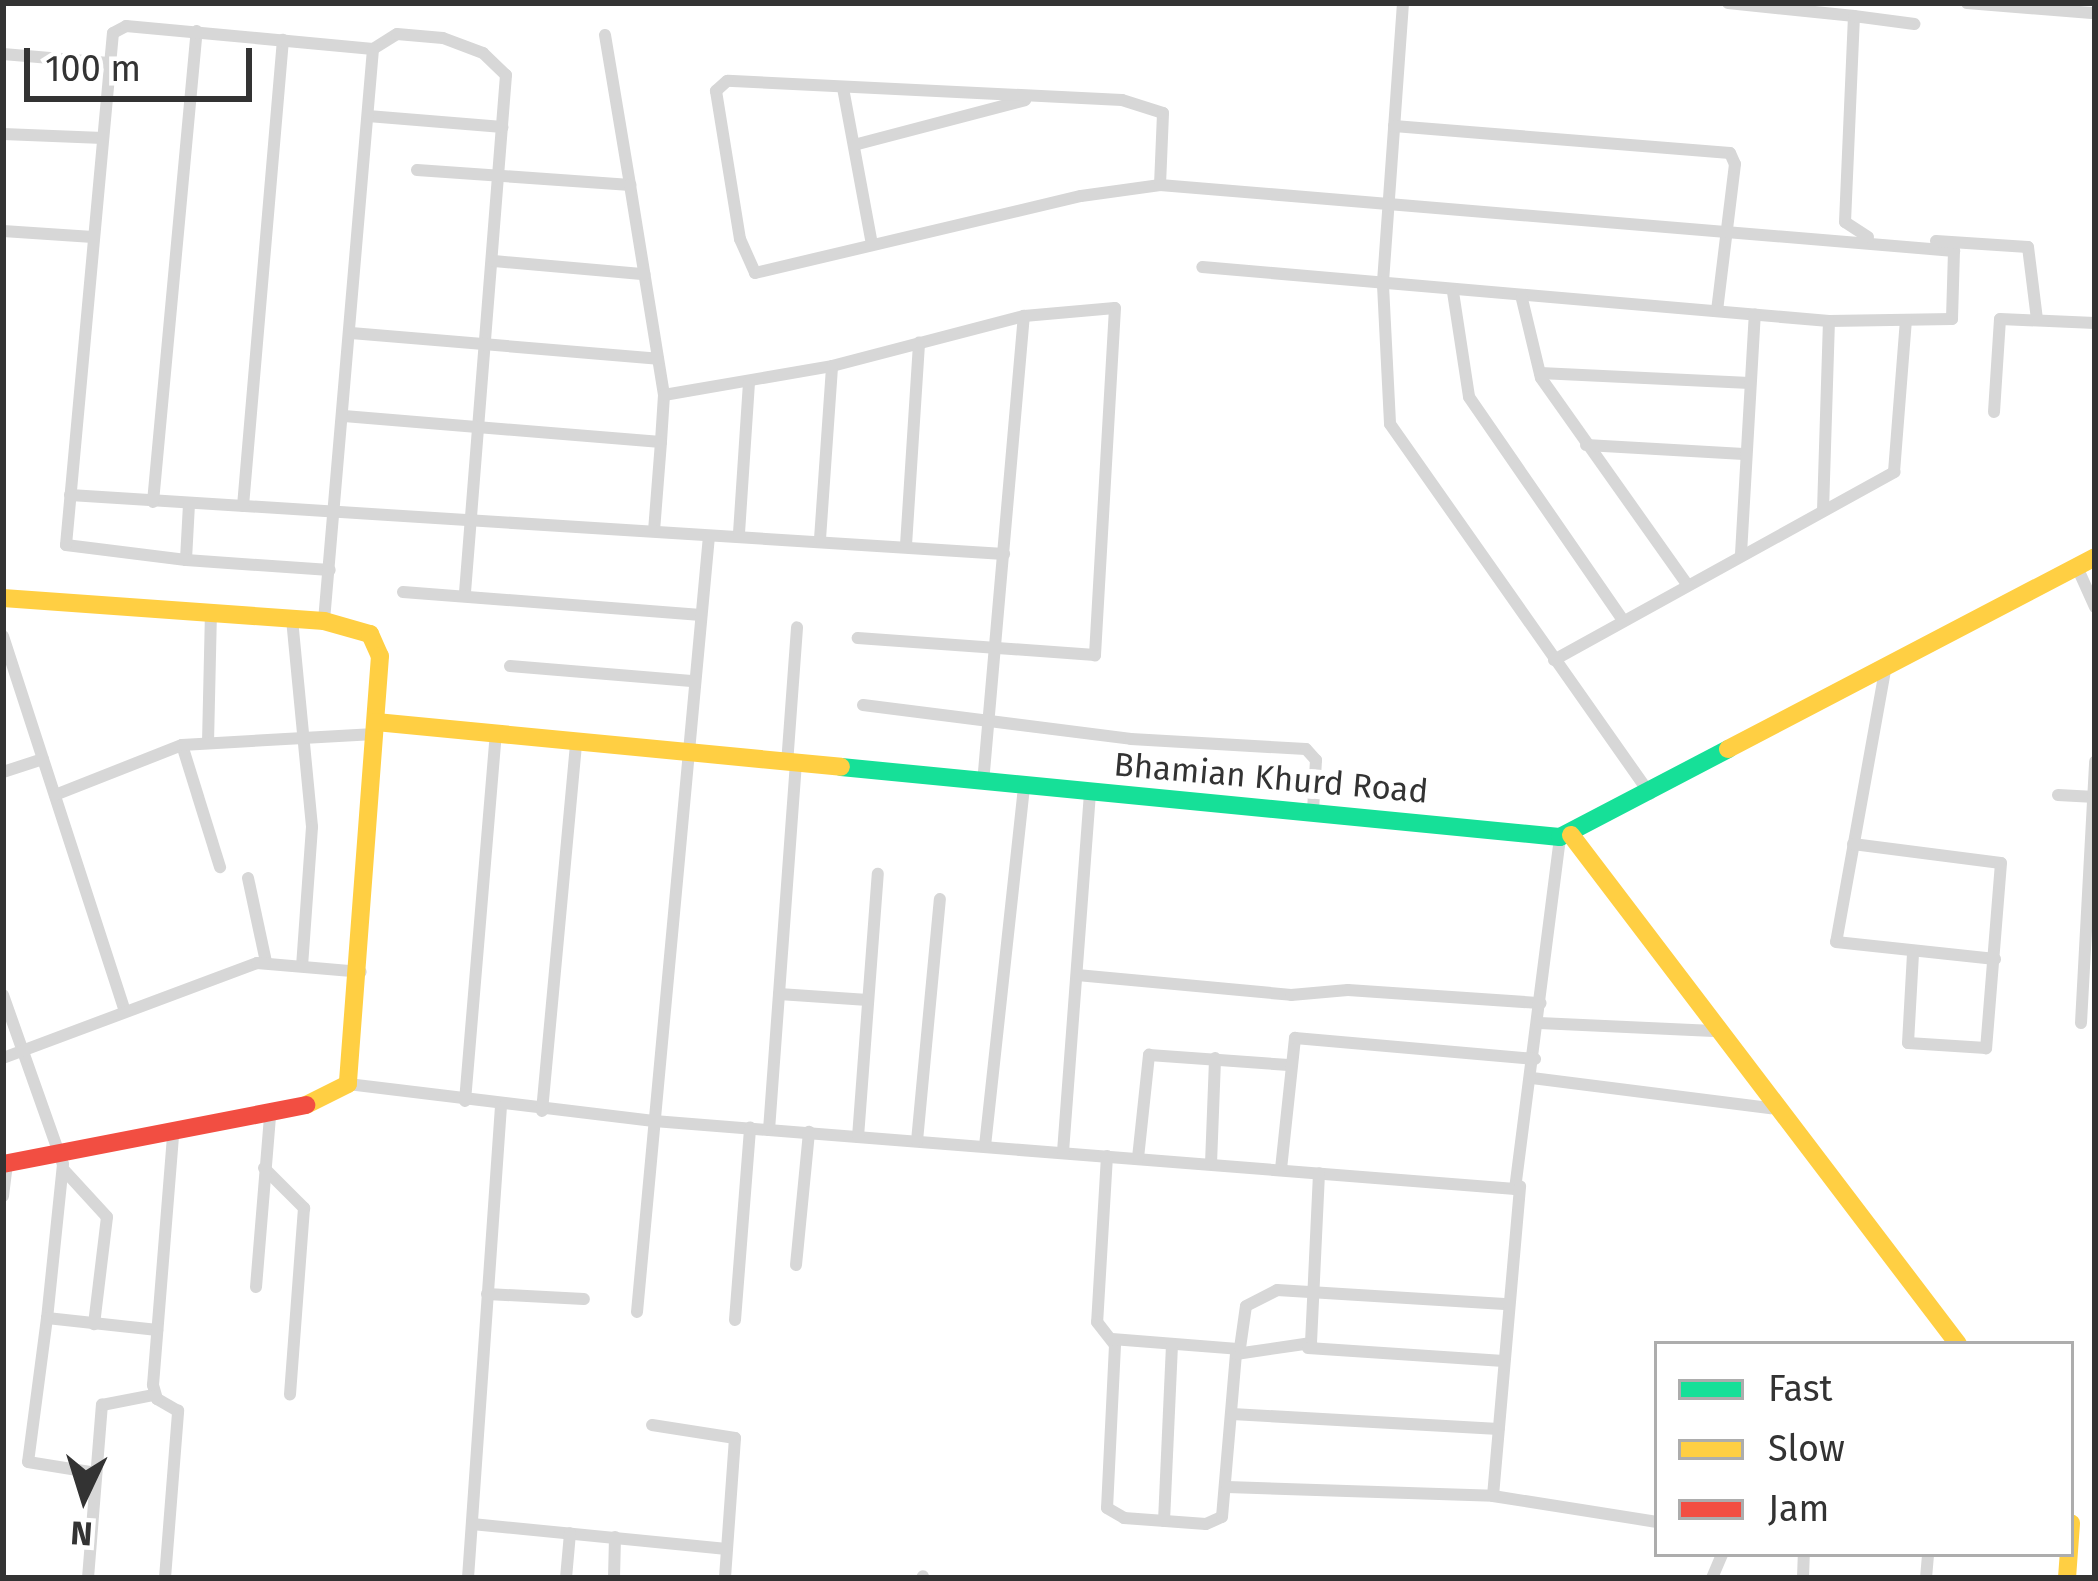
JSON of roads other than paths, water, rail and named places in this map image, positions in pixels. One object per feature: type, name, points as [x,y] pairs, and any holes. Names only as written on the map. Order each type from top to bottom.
[{"type":"street","points":[[1403,3],[1383,285],[1390,424],[1650,795]]},
{"type":"street","points":[[1728,3],[1914,24]]},
{"type":"street","points":[[1967,3],[2092,13]]},
{"type":"street","points":[[1854,16],[1848,230],[1863,237],[2028,247],[2036,320]]},
{"type":"street","points":[[330,570],[70,549],[70,495],[109,63],[118,28],[196,31],[373,50],[404,34],[483,53],[506,74],[489,341],[465,593]]},
{"type":"street","points":[[153,502],[196,31]]},
{"type":"street","points":[[605,34],[664,395],[654,531]]},
{"type":"street","points":[[243,506],[284,40]]},
{"type":"street","points":[[324,621],[373,50]]},
{"type":"street","points":[[3,54],[109,63]]},
{"type":"street","points":[[1160,185],[1158,109],[1038,96],[727,81],[717,88],[740,239],[755,273],[1160,185],[1954,251],[1952,320],[1829,321],[1522,299],[1202,268]]},
{"type":"street","points":[[843,88],[872,244]]},
{"type":"street","points":[[854,145],[1038,96]]},
{"type":"street","points":[[368,116],[503,127]]},
{"type":"street","points":[[1394,126],[1730,153],[1717,310]]},
{"type":"street","points":[[3,134],[103,138]]},
{"type":"street","points":[[417,170],[630,185]]},
{"type":"street","points":[[3,231],[93,237]]},
{"type":"street","points":[[494,261],[644,274]]},
{"type":"street","points":[[1453,292],[1469,397],[1621,617]]},
{"type":"street","points":[[1522,299],[1540,374],[1686,583]]},
{"type":"street","points":[[664,395],[832,366],[1024,316],[1104,306],[1118,313],[1106,552],[1095,655],[858,638]]},
{"type":"street","points":[[1741,554],[1755,314]]},
{"type":"street","points":[[983,783],[1024,316]]},
{"type":"street","points":[[1554,660],[1621,617],[1823,512],[1898,466],[1906,320]]},
{"type":"street","points":[[1823,512],[1829,321]]},
{"type":"street","points":[[1994,412],[1998,321],[2095,323]]},
{"type":"street","points":[[351,333],[489,341],[658,359]]},
{"type":"street","points":[[906,545],[920,342]]},
{"type":"street","points":[[820,539],[832,366]]},
{"type":"street","points":[[1540,374],[1750,383]]},
{"type":"street","points":[[739,532],[749,382]]},
{"type":"street","points":[[344,416],[661,442]]},
{"type":"street","points":[[1586,446],[1744,454]]},
{"type":"street","points":[[70,495],[472,515],[709,536],[739,532],[1004,554]]},
{"type":"street","points":[[185,560],[189,503]]},
{"type":"street","points":[[637,1312],[709,536]]},
{"type":"street","points":[[1566,836],[1650,795],[1886,663],[2086,562],[2095,607]]},
{"type":"street","points":[[403,592],[465,593],[701,615]]},
{"type":"street","points":[[3,598],[324,621],[360,628],[378,644],[361,972],[348,1084],[333,1097],[270,1117],[62,1161],[5,1164],[3,1196]]},
{"type":"street","points":[[208,743],[211,613]]},
{"type":"street","points":[[292,619],[312,827],[302,966]]},
{"type":"street","points":[[769,1130],[796,627]]},
{"type":"street","points":[[3,636],[125,1012]]},
{"type":"street","points":[[1886,663],[1836,942],[1995,959]]},
{"type":"street","points":[[510,666],[694,681]]},
{"type":"street","points":[[863,705],[1130,739],[1310,750],[1313,811]]},
{"type":"street","points":[[55,795],[182,745],[375,728]]},
{"type":"street","name":"Bhamian Khurd Road","points":[[375,728],[576,741],[1024,789],[1566,836]]},
{"type":"street","points":[[465,1101],[496,734]]},
{"type":"street","points":[[542,1111],[576,741]]},
{"type":"street","points":[[182,745],[220,867]]},
{"type":"street","points":[[3,772],[43,759]]},
{"type":"street","points":[[2081,1023],[2089,995],[2095,761]]},
{"type":"street","points":[[985,1146],[1024,789]]},
{"type":"street","points":[[1063,1152],[1090,794]]},
{"type":"street","points":[[2058,795],[2094,797]]},
{"type":"street","points":[[1493,1496],[1520,1186],[1566,836]]},
{"type":"street","points":[[1566,836],[1771,1108],[1956,1341]]},
{"type":"street","points":[[1853,844],[2000,862],[1989,1043],[1978,1050],[1907,1042],[1913,953]]},
{"type":"street","points":[[858,1136],[878,874]]},
{"type":"street","points":[[248,878],[266,962]]},
{"type":"street","points":[[917,1141],[940,899]]},
{"type":"street","points":[[3,1058],[266,962],[361,972]]},
{"type":"street","points":[[1077,975],[1291,995],[1348,990],[1541,1003]]},
{"type":"street","points":[[779,994],[868,1000]]},
{"type":"street","points":[[3,995],[27,1048],[62,1161],[107,1217],[94,1324]]},
{"type":"street","points":[[1539,1023],[1714,1031]]},
{"type":"street","points":[[1281,1169],[1289,1065],[1298,1038],[1535,1059]]},
{"type":"street","points":[[1138,1158],[1147,1056],[1289,1065]]},
{"type":"street","points":[[1211,1164],[1216,1058]]},
{"type":"street","points":[[1532,1078],[1771,1108]]},
{"type":"street","points":[[348,1084],[501,1107],[654,1121],[1520,1186]]},
{"type":"street","points":[[468,1578],[501,1107]]},
{"type":"street","points":[[256,1287],[270,1117]]},
{"type":"street","points":[[735,1320],[750,1128]]},
{"type":"street","points":[[796,1265],[808,1132]]},
{"type":"street","points":[[154,1395],[173,1135]]},
{"type":"street","points":[[1107,1156],[1097,1322],[1112,1339],[1107,1508],[1164,1521],[1215,1522],[1228,1486],[1239,1348],[1254,1297],[1313,1290],[1509,1304]]},
{"type":"street","points":[[62,1161],[28,1462],[96,1474]]},
{"type":"street","points":[[264,1168],[304,1208],[290,1394]]},
{"type":"street","points":[[1308,1348],[1319,1173]]},
{"type":"street","points":[[488,1294],[584,1299]]},
{"type":"street","points":[[46,1318],[157,1330]]},
{"type":"street","points":[[1112,1339],[1504,1361]]},
{"type":"street","points":[[1164,1521],[1172,1344]]},
{"type":"street","points":[[88,1578],[102,1405],[154,1395],[178,1411],[165,1578]]},
{"type":"street","points":[[1232,1414],[1498,1429]]},
{"type":"street","points":[[652,1425],[735,1438],[725,1578]]},
{"type":"street","points":[[1228,1486],[1493,1496],[1654,1522]]},
{"type":"street","points":[[472,1524],[727,1549]]},
{"type":"street","points":[[566,1578],[570,1533]]},
{"type":"street","points":[[614,1578],[615,1537]]}]
